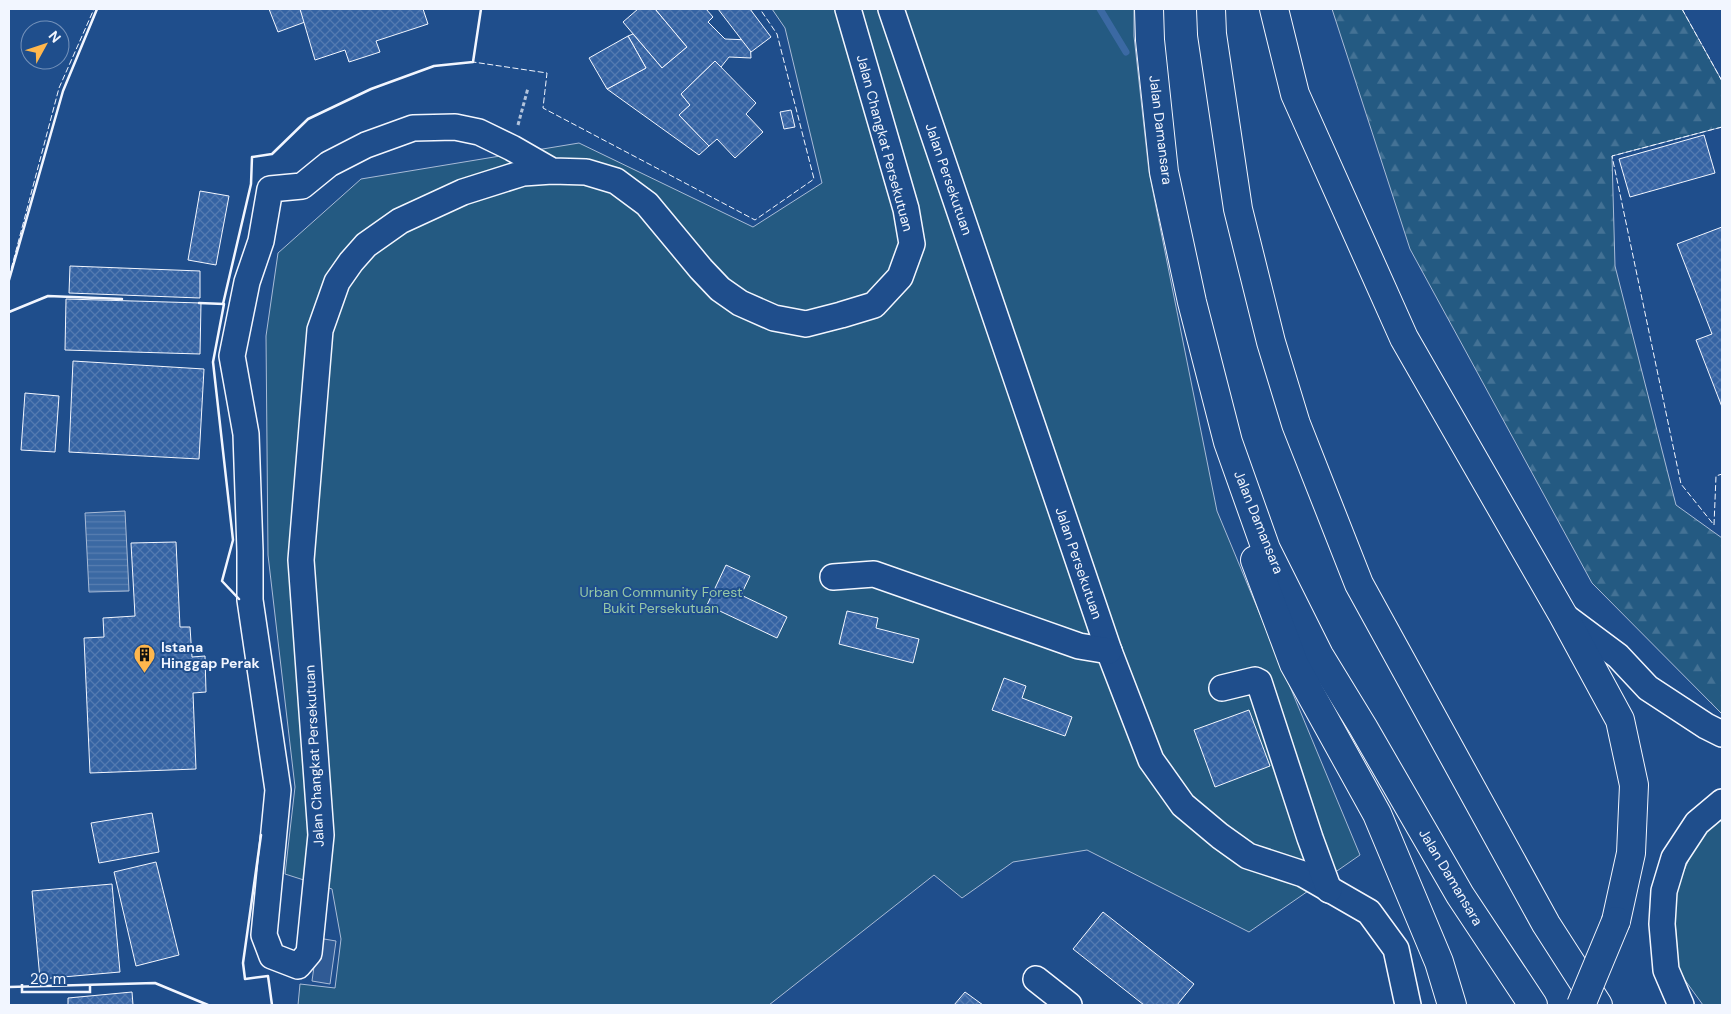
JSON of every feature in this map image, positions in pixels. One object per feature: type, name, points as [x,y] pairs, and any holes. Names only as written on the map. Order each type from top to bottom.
[{"type":"main road","name":"Jalan Damansara","points":[[1148,9],[1164,172],[1194,312],[1228,442],[1266,548],[1319,655],[1460,895],[1533,1005]]},
{"type":"main road","points":[[1211,9],[1212,34],[1238,209],[1271,342],[1303,442],[1358,584],[1546,924],[1598,1005]]},
{"type":"main road","points":[[1274,9],[1295,94],[1404,338],[1563,615],[1620,720],[1634,785],[1631,853],[1616,921],[1581,1005]]},
{"type":"main road","points":[[1228,442],[1240,522],[1294,664],[1377,814],[1439,962],[1452,1005]]},
{"type":"street","name":"Jalan Changkat Persekutuan","points":[[552,171],[479,132],[456,127],[413,128],[366,145],[336,160],[302,186],[270,189],[261,240],[247,282],[232,356],[246,434],[250,600],[278,790],[264,935],[272,956],[298,966],[310,953],[321,835],[301,560],[320,330],[338,282],[351,262],[366,245],[400,221],[463,192],[523,173],[552,171],[586,172],[616,181],[647,204],[701,269],[720,289],[740,303],[774,318],[806,324],[874,305],[900,277],[912,244],[906,209],[848,9]]},
{"type":"street","name":"Jalan Persekutuan","points":[[891,9],[1109,651],[1151,760],[1183,805],[1220,836],[1248,856],[1303,874],[1370,912],[1396,949],[1408,1005]]},
{"type":"street","points":[[1140,9],[1150,40]]},
{"type":"street","points":[[833,577],[874,574],[1079,646],[1109,651]]},
{"type":"street","points":[[1563,615],[1618,656],[1648,688],[1706,726],[1722,734]]},
{"type":"street","points":[[1222,688],[1255,680],[1259,682],[1329,890]]},
{"type":"street","points":[[1681,1005],[1666,970],[1662,924],[1664,891],[1674,858],[1697,822],[1722,802]]},
{"type":"street","points":[[1036,979],[1069,1005]]},
{"type":"path","points":[[512,148],[528,88]]},
{"type":"green space","name":"Urban Community Forest Bukit Persekutuan","points":[[772,9],[1134,9],[1134,36],[1149,172],[1217,511],[1360,855],[1249,932],[1087,850],[1013,862],[962,898],[934,875],[769,1005],[298,1005],[300,984],[335,988],[341,939],[332,889],[285,874],[295,787],[268,555],[266,336],[278,253],[361,179],[579,143],[753,227],[822,183],[785,28]]},
{"type":"green space","points":[[1332,9],[1682,9],[1722,81],[1722,127],[1612,156],[1615,266],[1676,505],[1722,538],[1722,714],[1592,583],[1410,249]]},
{"type":"green space","points":[[1722,813],[1722,1005],[1703,1005],[1679,972],[1673,895],[1694,848]]},
{"type":"shaded area","points":[[125,511],[129,591],[89,592],[85,513]]},
{"type":"shaded area","points":[[318,938],[336,941],[330,984],[312,981]]},
{"type":"building","points":[[269,9],[300,9],[305,22],[278,32]]},
{"type":"building","points":[[300,9],[423,9],[428,24],[376,41],[380,52],[349,62],[345,50],[315,60]]},
{"type":"building","points":[[638,9],[655,9],[687,47],[662,68],[623,22]]},
{"type":"building","points":[[657,9],[706,9],[713,17],[708,22],[725,39],[750,40],[751,58],[729,57],[721,67],[715,61],[681,94],[690,105],[679,115],[709,146],[699,155],[607,89],[646,68],[628,36],[633,34],[662,68],[687,47]]},
{"type":"building","points":[[718,9],[750,9],[771,37],[751,52]]},
{"type":"building","points":[[628,36],[646,68],[607,89],[589,58]]},
{"type":"building","points":[[715,61],[756,103],[746,114],[763,132],[735,158],[717,139],[709,146],[679,115],[690,105],[681,94]]},
{"type":"building","points":[[791,110],[795,127],[784,129],[780,112]]},
{"type":"building","points":[[1704,135],[1715,173],[1630,197],[1619,159]]},
{"type":"building","points":[[200,191],[229,196],[216,265],[188,260]]},
{"type":"building","points":[[1722,227],[1722,407],[1696,340],[1712,334],[1677,244]]},
{"type":"building","points":[[70,266],[200,271],[200,298],[69,293]]},
{"type":"building","points":[[66,299],[201,303],[200,354],[65,350]]},
{"type":"building","points":[[73,361],[204,369],[199,459],[69,452]]},
{"type":"building","points":[[25,393],[59,396],[55,452],[21,450]]},
{"type":"building","name":"Istana Hinggap Perak","points":[[176,542],[180,627],[190,627],[192,657],[205,656],[206,692],[193,693],[196,769],[90,773],[84,638],[104,637],[103,618],[135,616],[131,543]]},
{"type":"building","points":[[726,565],[750,576],[741,595],[787,617],[777,638],[707,605]]},
{"type":"building","points":[[847,611],[878,618],[876,628],[919,639],[913,663],[839,644]]},
{"type":"building","points":[[1004,678],[1026,686],[1022,698],[1072,717],[1065,736],[992,710]]},
{"type":"building","points":[[1249,710],[1270,766],[1215,787],[1194,730]]},
{"type":"building","points":[[152,813],[159,852],[99,863],[91,823]]},
{"type":"building","points":[[156,862],[179,955],[136,966],[114,872]]},
{"type":"building","points":[[112,884],[120,972],[40,979],[32,891]]},
{"type":"building","points":[[1103,912],[1194,984],[1177,1005],[1144,1005],[1073,949]]},
{"type":"building","points":[[132,992],[133,1005],[68,1005],[68,998]]},
{"type":"building","points":[[965,992],[983,1005],[954,1005]]},
{"type":"waterway","points":[[1100,9],[1126,52]]},
{"type":"fence","points":[[9,277],[59,88],[94,9]]},
{"type":"fence","points":[[481,9],[473,62],[547,73],[543,108],[755,220],[814,179],[777,34],[760,9]]},
{"type":"fence","points":[[1682,9],[1722,81]]},
{"type":"fence","points":[[1722,127],[1612,156],[1681,484],[1714,525],[1716,476],[1722,474]]},
{"type":"wall","points":[[9,280],[63,91],[97,9]]},
{"type":"wall","points":[[223,304],[251,184],[252,157],[272,154],[308,119],[371,89],[434,66],[473,62],[481,9]]},
{"type":"wall","points":[[9,312],[48,296],[122,299]]},
{"type":"wall","points":[[199,303],[224,304],[213,362],[233,540],[222,581],[239,599]]},
{"type":"wall","points":[[261,835],[243,963],[245,979],[268,976],[272,1005]]},
{"type":"wall","points":[[9,987],[155,983],[208,1005]]},
{"type":"place","name":"Istana Hinggap Perak","points":[[145,674]]}]
